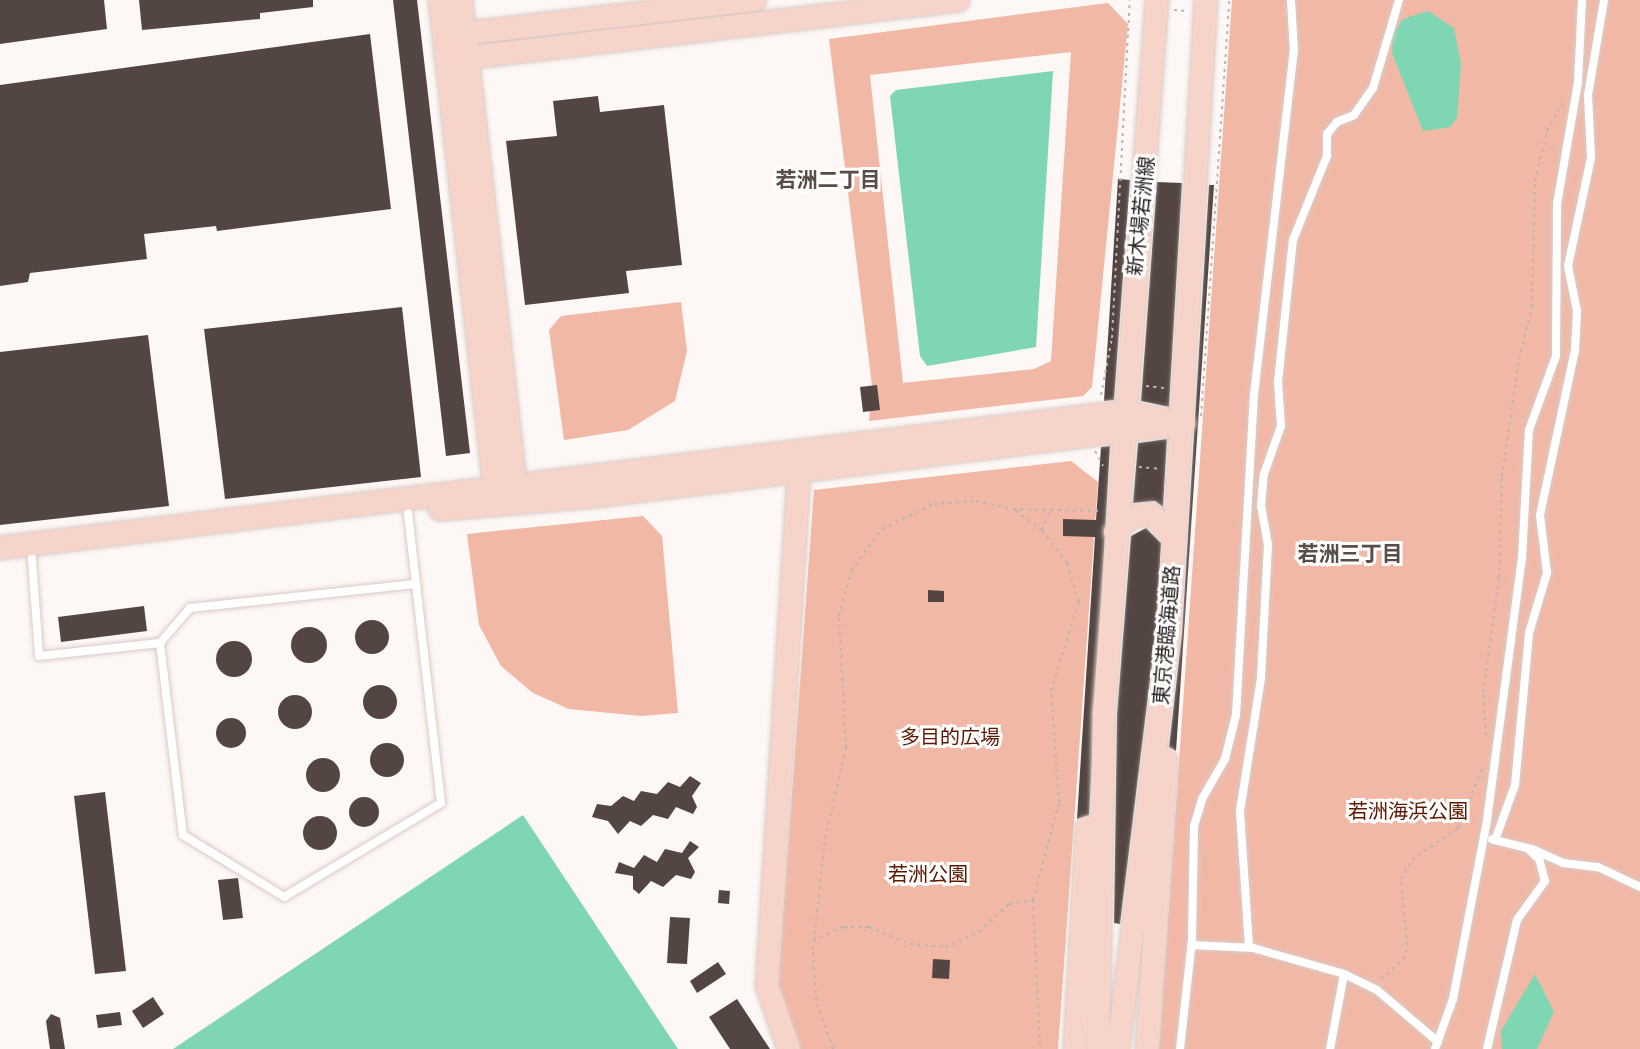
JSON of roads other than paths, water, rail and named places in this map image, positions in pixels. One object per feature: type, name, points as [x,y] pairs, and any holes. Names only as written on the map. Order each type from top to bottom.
[{"type":"street","points":[[440,0],[454,35],[506,494]]},
{"type":"street","points":[[454,35],[461,0]]},
{"type":"street","points":[[454,35],[677,4],[755,0]]},
{"type":"street","points":[[457,59],[959,0]]},
{"type":"street","points":[[677,4],[681,32]]},
{"type":"street","name":"新木場若洲線","points":[[1122,422],[1157,4]]},
{"type":"street","points":[[0,561],[31,550],[1122,422],[1192,424],[1206,6]]},
{"type":"street","points":[[1098,1049],[1100,843],[1108,636],[1122,422]]},
{"type":"street","name":"東京港臨海道路","points":[[1118,1049],[1141,845],[1169,633],[1180,471],[1192,424]]},
{"type":"street","points":[[789,1049],[767,986],[800,460]]},
{"type":"street","points":[[0,548],[31,550],[408,513],[506,494]]},
{"type":"street","points":[[1115,532],[1131,517],[1151,513],[1175,538]]},
{"type":"street","points":[[1147,1049],[1165,786],[1169,633]]},
{"type":"street","points":[[1075,1049],[1085,843],[1108,636]]},
{"type":"lane","points":[[1180,1049],[1191,945],[1194,826],[1202,799],[1224,759],[1236,715],[1254,395],[1294,51],[1291,0]]},
{"type":"lane","points":[[1249,947],[1240,811],[1261,678],[1268,545],[1261,506],[1264,474],[1281,426],[1278,382],[1293,240],[1327,156],[1327,134],[1337,122],[1354,115],[1373,88],[1398,0]]},
{"type":"lane","points":[[1191,945],[1249,947],[1344,974],[1373,988],[1436,1046],[1453,999],[1484,837],[1522,558],[1529,430],[1556,356],[1557,204],[1578,82],[1582,0]]},
{"type":"lane","points":[[1495,840],[1515,785],[1529,633],[1547,573],[1540,515],[1575,350],[1577,311],[1568,266],[1591,158],[1588,96],[1604,0]]},
{"type":"lane","points":[[160,643],[183,835],[284,897],[441,803],[408,513]]},
{"type":"lane","points":[[31,550],[39,656],[160,643],[190,608],[416,584]]},
{"type":"lane","points":[[1484,837],[1527,848],[1563,863],[1598,867],[1640,887]]},
{"type":"lane","points":[[1487,1049],[1517,920],[1545,881],[1539,859],[1527,848]]},
{"type":"lane","points":[[1330,1049],[1344,974]]},
{"type":"district","name":"若洲二丁目","points":[[828,180]]},
{"type":"district","name":"若洲三丁目","points":[[1350,554]]},
{"type":"park label","name":"多目的広場","points":[[950,737]]},
{"type":"park label","name":"若洲海浜公園","points":[[1408,811]]},
{"type":"park label","name":"若洲公園","points":[[928,874]]}]
